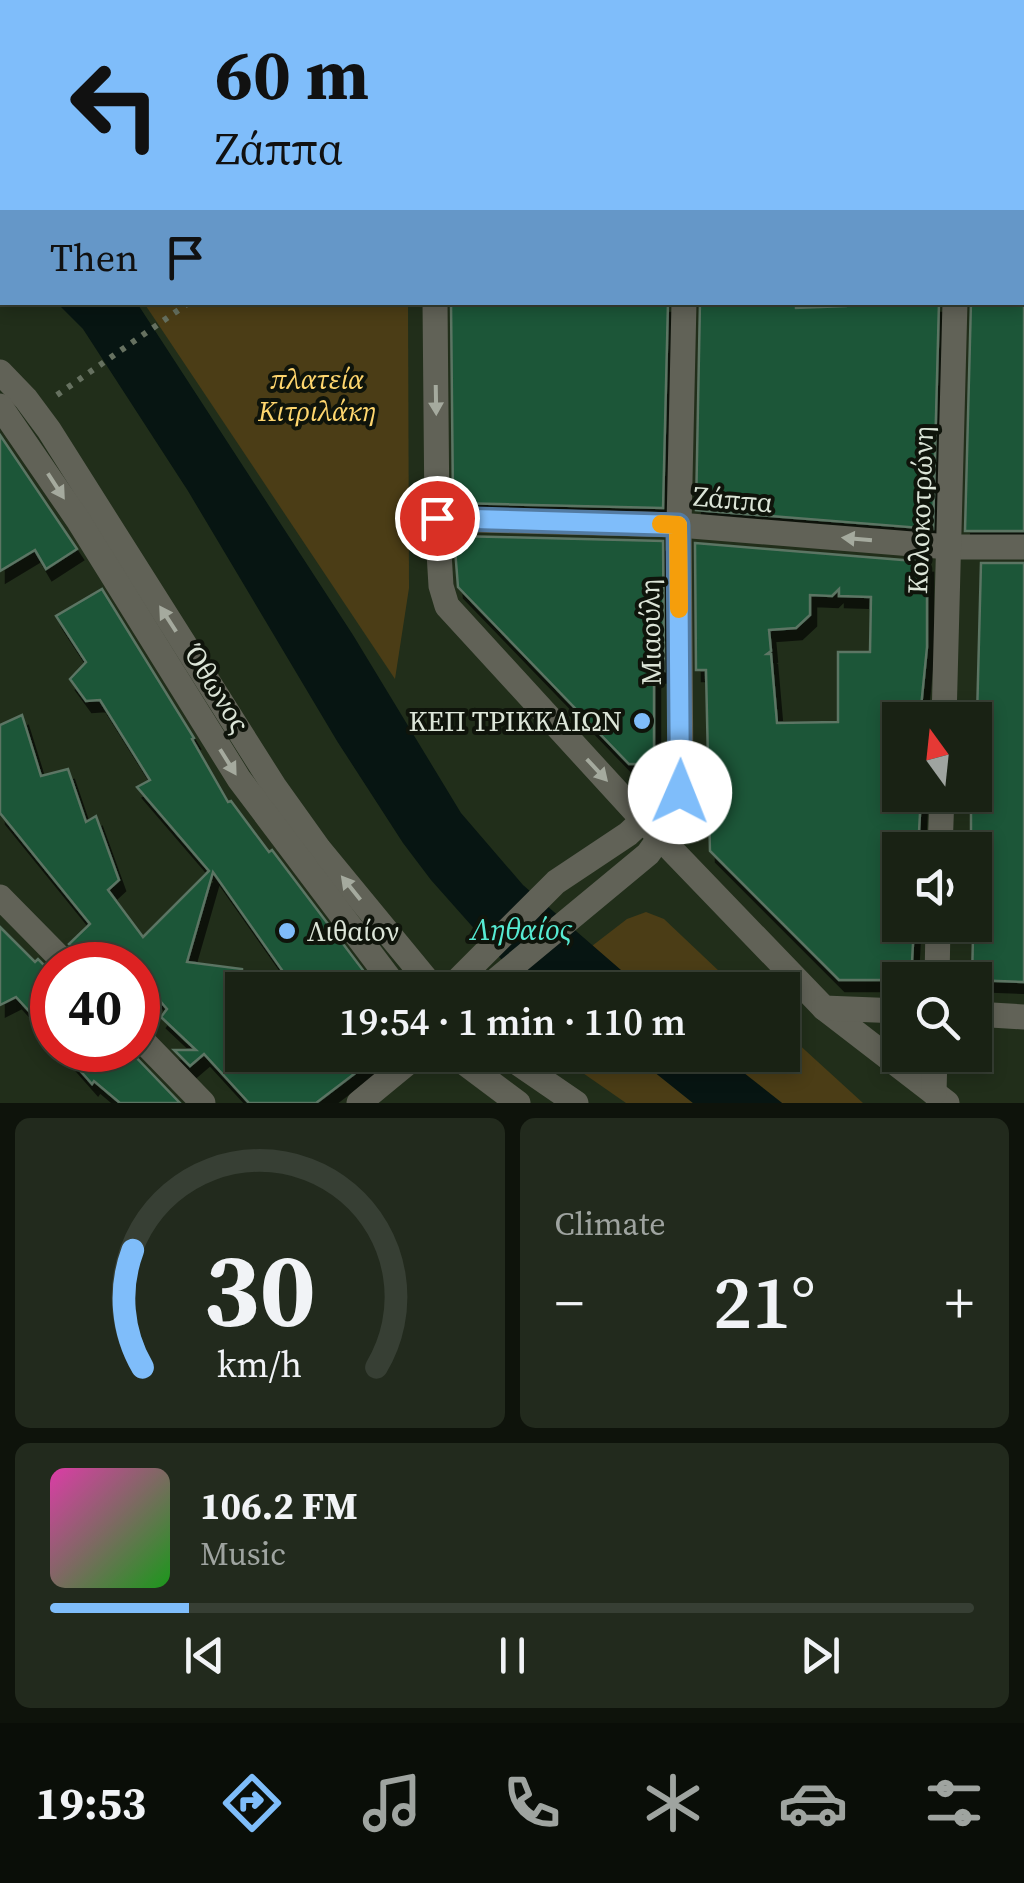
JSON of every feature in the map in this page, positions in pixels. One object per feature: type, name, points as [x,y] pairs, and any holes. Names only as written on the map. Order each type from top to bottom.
[{"type":"street","points":[[434,305],[437,518],[441,586],[447,606],[652,829],[824,1008],[940,1098]]},
{"type":"street","name":"Μιαούλη","points":[[506,972],[620,880],[652,829],[675,812],[681,779],[678,525],[684,305]]},
{"type":"street","name":"Κολοκοτρώνη","points":[[944,702],[955,305]]},
{"type":"street","points":[[0,372],[12,418],[319,849],[420,972]]},
{"type":"street","name":"Όθωνος","points":[[12,418],[239,779],[384,972]]},
{"type":"street","name":"Ζάππα","points":[[437,518],[678,525],[948,546],[1024,547]]},
{"type":"street","points":[[464,972],[556,882],[628,834],[652,829]]},
{"type":"street","points":[[0,897],[44,942]]},
{"type":"street","points":[[824,1008],[882,1010]]},
{"type":"street","points":[[992,1015],[1024,1016]]},
{"type":"street","points":[[160,1059],[203,1103]]},
{"type":"street","points":[[360,1103],[397,1072]]},
{"type":"street","points":[[477,1072],[518,1103]]},
{"type":"street","points":[[531,1072],[576,1103]]},
{"type":"street","points":[[937,1072],[940,1098]]},
{"type":"path","points":[[12,418],[87,374],[186,305]]},
{"type":"green space","name":"πλατεία Κιτριλάκη","points":[[145,305],[408,305],[409,588],[395,679]]},
{"type":"green space","points":[[646,912],[664,919],[720,972],[623,972],[592,946],[627,919]]},
{"type":"green space","points":[[800,1046],[863,1103],[782,1103],[743,1072],[800,1072]]},
{"type":"green space","points":[[581,1072],[654,1072],[693,1103],[626,1103]]},
{"type":"water","name":"Ληθαίος","points":[[59,305],[138,305],[353,635],[461,813],[523,885],[623,972],[528,972],[502,960],[403,843],[337,741],[188,491],[83,329]]},
{"type":"water","points":[[654,1072],[743,1072],[782,1103],[693,1103]]},
{"type":"building","points":[[451,305],[668,305],[663,508],[453,503]]},
{"type":"building","points":[[700,305],[939,305],[933,529],[696,510]]},
{"type":"building","points":[[971,305],[1024,305],[1024,531],[965,531]]},
{"type":"building","points":[[0,435],[77,549],[46,569],[35,550],[0,571]]},
{"type":"building","points":[[454,536],[663,541],[664,671],[654,672],[654,764],[629,764],[458,587]]},
{"type":"building","points":[[695,543],[927,562],[927,647],[922,702],[882,702],[882,812],[920,812],[919,832],[882,832],[882,942],[913,942],[912,962],[882,962],[882,980],[839,980],[710,851],[706,670],[696,670]],"holes":[[[839,589],[839,596],[871,597],[870,652],[838,652],[838,722],[777,723],[771,654],[767,654],[771,651],[769,630],[796,628],[810,615],[810,595],[832,596]]]},
{"type":"building","points":[[981,563],[1024,563],[1024,982],[992,981],[992,962],[972,962],[973,942],[992,942],[992,832],[971,832],[971,812],[992,812],[992,702],[977,702]]},
{"type":"building","points":[[102,589],[194,738],[228,802],[269,852],[272,850],[364,972],[283,972],[213,872],[187,962],[242,969],[225,972],[225,1072],[357,1072],[316,1103],[249,1103],[204,1054],[190,1066],[174,1050],[196,1050],[161,1017],[167,1009],[160,1001],[160,942],[71,942],[90,924],[0,813],[0,725],[22,715],[41,776],[68,769],[86,822],[96,816],[119,880],[108,890],[143,937],[209,871],[137,787],[150,780],[100,700],[86,701],[70,679],[86,662],[56,616]]},
{"type":"building","points":[[0,927],[30,957],[30,1012],[16,997],[0,1005]]},
{"type":"building","points":[[81,1072],[150,1072],[180,1103],[120,1103],[94,1081],[92,1084]]},
{"type":"slow traffic","points":[[661,524],[678,525],[679,609]]},
{"type":"place","name":"ΚΕΠ ΤΡΙΚΚΑΙΩΝ","points":[[642,721]]},
{"type":"place","name":"Λιθαίον","points":[[287,931]]},
{"type":"route","points":[[437,518],[678,525],[680,792]]}]
